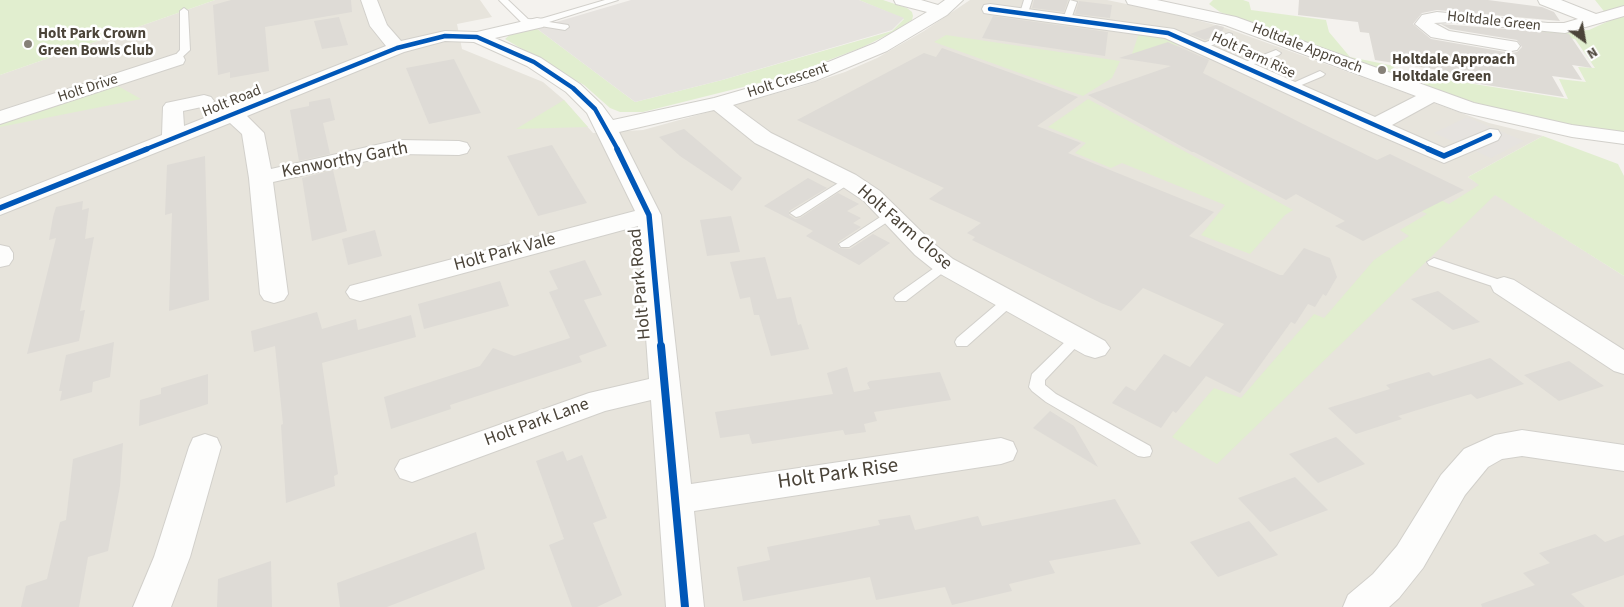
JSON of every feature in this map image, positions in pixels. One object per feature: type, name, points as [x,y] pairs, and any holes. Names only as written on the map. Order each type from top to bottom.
[{"type":"street","points":[[369,0],[379,26],[397,48]]},
{"type":"street","points":[[902,0],[948,5]]},
{"type":"street","name":"Holtdale Approach","points":[[1134,0],[1195,5],[1230,21],[1468,108],[1563,129],[1624,138]]},
{"type":"street","points":[[1546,0],[1594,19]]},
{"type":"street","name":"Holt Crescent","points":[[607,128],[718,102],[808,77],[881,47],[948,5]]},
{"type":"street","name":"Holt Farm Rise","points":[[990,9],[1026,7],[1070,10],[1168,34],[1200,46],[1444,156],[1490,135]]},
{"type":"street","name":"Holtdale Green","points":[[1511,46],[1437,33],[1424,24],[1428,19],[1452,17],[1548,28],[1565,28],[1624,11]]},
{"type":"street","points":[[477,36],[537,23]]},
{"type":"street","name":"Holt Road","points":[[0,208],[397,48],[445,36],[477,36]]},
{"type":"street","name":"Holt Park Road","points":[[477,36],[534,62],[573,88],[595,109],[607,128],[650,215],[686,607]]},
{"type":"street","name":"Holt Drive","points":[[0,118],[176,60]]},
{"type":"street","points":[[1374,126],[1432,95]]},
{"type":"street","points":[[173,139],[173,108],[204,101]]},
{"type":"street","name":"Holt Farm Close","points":[[718,102],[763,138],[848,180],[872,196],[924,249],[944,265],[1086,343]]},
{"type":"street","points":[[232,115],[245,124],[253,133],[261,178],[274,294]]},
{"type":"street","name":"Kenworthy Garth","points":[[261,178],[398,147],[459,148]]},
{"type":"street","name":"Holt Park Vale","points":[[360,292],[650,215]]},
{"type":"street","points":[[0,253],[0,259]]},
{"type":"street","points":[[1504,286],[1624,364]]},
{"type":"street","name":"Holt Park Lane","points":[[412,469],[600,400],[665,386]]},
{"type":"street","points":[[1362,607],[1386,586],[1410,557],[1453,485],[1476,458],[1495,448],[1522,443],[1564,447],[1624,458]]},
{"type":"street","points":[[152,607],[172,557],[205,447]]},
{"type":"street","name":"Holt Park Rise","points":[[675,500],[1001,451]]},
{"type":"lane","points":[[503,0],[517,15],[525,20],[565,27]]},
{"type":"lane","points":[[537,23],[614,0]]},
{"type":"lane","points":[[176,60],[185,50],[184,11]]},
{"type":"lane","points":[[1200,46],[1230,36]]},
{"type":"lane","points":[[1242,65],[1276,53]]},
{"type":"lane","points":[[1289,87],[1320,74]]},
{"type":"lane","points":[[796,213],[848,180]]},
{"type":"lane","points":[[844,244],[890,214]]},
{"type":"lane","points":[[1434,262],[1504,286]]},
{"type":"lane","points":[[901,298],[944,265]]},
{"type":"lane","points":[[962,342],[1008,301]]},
{"type":"lane","points":[[1086,343],[1037,378],[1037,387],[1050,398],[1144,451]]},
{"type":"shaded area","points":[[215,0],[480,0],[492,17],[457,24],[462,49],[543,82],[564,100],[593,133],[643,130],[803,86],[845,72],[877,58],[924,31],[970,0],[1107,0],[1170,13],[1223,27],[1489,123],[1543,136],[1468,177],[1624,276],[1624,607],[0,607],[0,75]]},
{"type":"shaded area","points":[[631,0],[859,0],[904,18],[892,30],[722,80],[635,102],[536,28]]},
{"type":"shaded area","points":[[1467,117],[1524,141],[1491,158],[1434,133]]},
{"type":"green space","points":[[0,0],[215,0],[0,75]]},
{"type":"green space","points":[[859,0],[883,0],[907,8],[912,12],[912,20],[863,47],[787,76],[643,112],[620,112],[610,108],[584,85],[505,39],[512,33],[536,28],[635,102],[722,80],[892,31],[904,19]]},
{"type":"green space","points":[[1213,0],[1243,0],[1249,2],[1251,10],[1326,20],[1329,32],[1350,57],[1394,66],[1392,73],[1220,12],[1209,4]]},
{"type":"green space","points":[[1595,0],[1624,0],[1624,132],[1581,129],[1490,108],[1398,76],[1424,76],[1568,99],[1559,79],[1586,82],[1578,67],[1595,68],[1575,39],[1537,35],[1534,30],[1567,32],[1589,30],[1611,20]]},
{"type":"green space","points":[[1139,33],[1167,38],[1182,44],[1130,60]]},
{"type":"green space","points":[[946,35],[1120,61],[1112,78],[1083,96],[934,42]]},
{"type":"green space","points":[[116,85],[141,99],[0,127],[0,123]]},
{"type":"green space","points":[[1088,99],[1293,210],[1285,215],[1250,254],[1201,235],[1225,205],[1122,163],[1111,168],[1075,153],[1086,143],[1048,127]]},
{"type":"green space","points":[[564,100],[588,127],[516,129]]},
{"type":"green space","points":[[1543,136],[1618,164],[1624,176],[1624,276],[1495,195],[1217,464],[1172,437],[1214,388],[1241,398],[1314,314],[1324,318],[1374,260],[1409,236],[1400,230],[1427,214],[1361,179],[1379,172],[1449,204],[1479,185],[1468,177]]},
{"type":"building","points":[[231,0],[351,0],[352,12],[265,27],[269,71],[230,78],[230,72],[218,75],[213,5]]},
{"type":"building","points":[[1034,0],[1068,0],[1064,12],[1032,8]]},
{"type":"building","points":[[1299,0],[1488,0],[1542,7],[1554,12],[1560,21],[1437,10],[1422,13],[1413,24],[1431,39],[1511,53],[1517,52],[1522,47],[1517,40],[1450,29],[1441,24],[1569,34],[1592,68],[1572,65],[1582,80],[1552,76],[1564,97],[1427,76],[1439,70],[1375,60],[1369,33],[1360,32],[1358,22],[1298,15]]},
{"type":"building","points":[[1079,1],[1112,5],[1110,18],[1075,14]]},
{"type":"building","points":[[993,16],[1108,32],[1105,56],[982,38]]},
{"type":"building","points":[[339,17],[348,45],[322,49],[314,21]]},
{"type":"building","points":[[1216,25],[1224,27],[1221,34],[1205,40],[1190,34]]},
{"type":"building","points":[[1168,42],[1209,60],[1203,73],[1307,126],[1377,160],[1390,154],[1464,190],[1363,241],[1335,226],[1345,221],[1296,194],[1286,200],[1192,152],[1088,95],[1171,66],[1119,58]]},
{"type":"building","points":[[942,48],[1078,97],[1037,126],[1081,143],[1068,153],[1214,212],[1189,236],[1280,275],[1283,275],[1304,248],[1330,258],[1337,277],[1326,296],[1323,294],[1315,307],[1308,304],[1295,324],[1291,322],[1240,393],[1206,376],[1176,413],[1173,411],[1161,428],[1112,403],[1126,386],[1135,391],[1164,354],[1190,367],[1224,324],[1143,288],[1121,311],[1101,303],[972,240],[975,237],[967,233],[981,223],[929,199],[944,188],[797,120],[924,53],[936,57]]},
{"type":"building","points":[[454,59],[481,113],[429,124],[406,68]]},
{"type":"building","points":[[330,98],[335,120],[323,123],[330,154],[299,161],[290,110],[309,106],[309,102]]},
{"type":"building","points":[[684,129],[742,178],[732,191],[680,156],[659,137]]},
{"type":"building","points":[[552,145],[587,203],[538,216],[507,156]]},
{"type":"building","points":[[205,156],[209,300],[169,311],[172,213],[165,215],[167,165]]},
{"type":"building","points":[[333,170],[347,231],[312,241],[302,178]]},
{"type":"building","points":[[808,178],[827,188],[789,211],[789,215],[795,219],[800,218],[838,193],[859,204],[847,211],[861,218],[853,223],[861,227],[838,242],[839,248],[850,249],[873,234],[890,243],[859,265],[806,236],[813,231],[764,206]]},
{"type":"building","points":[[83,201],[82,210],[89,208],[85,239],[94,237],[80,311],[85,310],[79,341],[27,354],[56,238],[49,240],[56,207]]},
{"type":"building","points":[[731,216],[740,252],[707,256],[700,220]]},
{"type":"building","points":[[375,230],[382,256],[348,265],[342,239]]},
{"type":"building","points":[[765,257],[777,299],[791,297],[798,325],[801,324],[809,349],[771,356],[759,315],[754,315],[750,297],[740,299],[730,262]]},
{"type":"building","points":[[585,260],[602,295],[584,300],[607,346],[579,356],[582,362],[450,405],[451,409],[391,429],[384,397],[480,366],[493,348],[514,356],[570,338],[549,292],[558,289],[549,271]]},
{"type":"building","points":[[500,281],[509,306],[424,329],[418,304]]},
{"type":"building","points":[[1438,291],[1480,322],[1453,330],[1411,299]]},
{"type":"building","points":[[317,312],[322,329],[356,319],[358,330],[411,315],[416,337],[322,363],[338,474],[334,476],[335,486],[286,503],[281,425],[283,424],[275,346],[254,352],[251,331]]},
{"type":"building","points":[[114,342],[110,377],[93,382],[92,392],[60,401],[62,391],[59,391],[66,355]]},
{"type":"building","points":[[1490,358],[1524,384],[1477,399],[1471,394],[1437,404],[1398,416],[1402,419],[1356,434],[1328,408],[1390,389],[1386,385],[1429,372],[1433,376]]},
{"type":"building","points":[[1569,361],[1604,386],[1559,401],[1524,375]]},
{"type":"building","points":[[847,367],[854,392],[870,389],[867,383],[870,381],[940,372],[951,400],[874,412],[877,421],[864,424],[866,432],[845,435],[843,430],[752,444],[749,434],[720,438],[715,412],[833,394],[827,373]]},
{"type":"building","points":[[208,374],[208,404],[139,426],[140,400],[161,394],[161,388]]},
{"type":"building","points":[[1050,411],[1074,426],[1098,467],[1033,428]]},
{"type":"building","points":[[1336,437],[1365,464],[1318,483],[1289,454]]},
{"type":"building","points":[[123,443],[120,486],[108,551],[88,557],[79,607],[21,607],[26,586],[47,579],[60,522],[66,520],[73,459]]},
{"type":"building","points":[[563,451],[567,461],[582,455],[607,518],[593,523],[622,595],[597,607],[572,607],[549,545],[564,539],[536,461]]},
{"type":"building","points":[[1295,477],[1328,510],[1270,532],[1238,498]]},
{"type":"building","points":[[1115,499],[1141,544],[1049,561],[1055,573],[1009,584],[1012,591],[952,605],[945,587],[876,600],[870,577],[743,601],[737,567],[770,560],[767,547],[880,525],[878,520],[910,515],[915,530],[978,516],[982,526]]},
{"type":"building","points":[[1249,521],[1278,555],[1218,577],[1190,542]]},
{"type":"building","points":[[476,532],[485,569],[387,607],[340,607],[337,583]]},
{"type":"building","points":[[1595,534],[1605,542],[1624,535],[1624,575],[1571,594],[1585,607],[1482,607],[1481,604],[1535,585],[1523,573],[1550,563],[1539,553]]},
{"type":"building","points":[[271,561],[272,607],[217,607],[218,579]]},
{"type":"cycle path","points":[[990,9],[1168,33],[1192,42],[1444,156],[1490,135]]},
{"type":"cycle path","points":[[0,208],[397,48],[425,40],[445,36],[477,37],[534,62],[573,88],[595,109],[607,128],[649,215],[685,607]]},
{"type":"place","name":"Holt Park Crown Green Bowls Club","points":[[28,44]]},
{"type":"place","name":"Holtdale Approach Holtdale Green","points":[[1382,70]]}]
